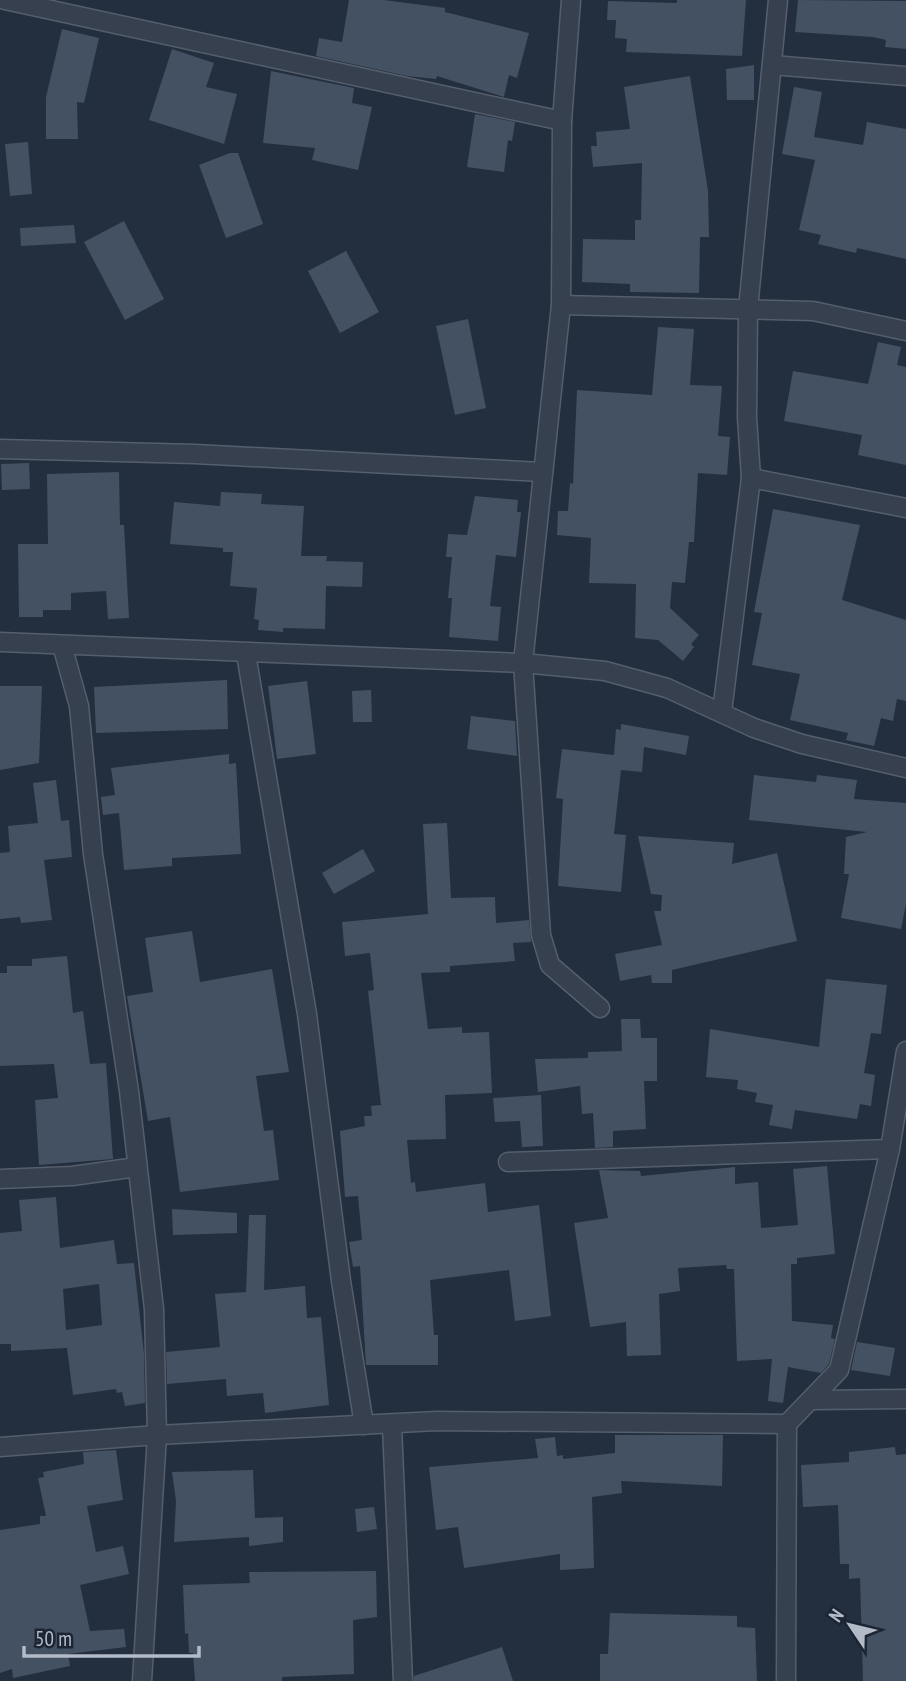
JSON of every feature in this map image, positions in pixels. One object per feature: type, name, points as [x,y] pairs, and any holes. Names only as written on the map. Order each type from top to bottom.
[{"type":"street","points":[[5,0],[562,121]]},
{"type":"street","points":[[571,0],[562,121],[561,305],[523,663],[541,934],[550,965],[600,1008]]},
{"type":"street","points":[[722,712],[751,478],[747,417],[748,309],[778,0]]},
{"type":"street","points":[[772,65],[906,76]]},
{"type":"street","points":[[561,305],[813,311],[906,331]]},
{"type":"street","points":[[0,449],[195,454],[542,472]]},
{"type":"street","points":[[751,478],[906,508]]},
{"type":"street","points":[[0,642],[246,654],[523,663],[605,671],[667,688],[803,744],[906,768]]},
{"type":"street","points":[[62,645],[79,706],[93,854],[129,1091],[153,1309],[157,1435],[142,1681]]},
{"type":"street","points":[[246,654],[307,1014],[342,1294],[364,1425]]},
{"type":"street","points":[[0,1447],[157,1435],[392,1426],[436,1421],[604,1420],[787,1424],[839,1370],[890,1149],[906,1051]]},
{"type":"street","points":[[508,1162],[890,1149]]},
{"type":"street","points":[[0,1179],[72,1176],[137,1167]]},
{"type":"street","points":[[813,1400],[906,1399]]},
{"type":"street","points":[[786,1681],[787,1424]]},
{"type":"street","points":[[392,1426],[404,1681]]},
{"type":"building","points":[[349,0],[384,0],[445,8],[445,12],[529,33],[517,78],[509,75],[504,97],[437,76],[436,79],[407,76],[316,56],[319,38],[342,42]]},
{"type":"building","points":[[677,0],[746,0],[742,56],[626,52],[627,39],[615,38],[616,20],[607,20],[608,1],[677,3]]},
{"type":"building","points":[[798,0],[906,1],[906,49],[885,47],[886,40],[873,37],[795,32]]},
{"type":"building","points":[[62,29],[99,38],[84,103],[77,102],[78,139],[46,139],[46,97]]},
{"type":"building","points":[[172,49],[214,63],[206,87],[237,94],[224,144],[149,120]]},
{"type":"building","points":[[754,65],[754,100],[727,100],[726,69]]},
{"type":"building","points":[[271,71],[354,88],[352,103],[372,107],[358,170],[312,160],[315,148],[263,143]]},
{"type":"building","points":[[690,76],[708,191],[709,237],[700,237],[699,293],[630,292],[630,284],[582,282],[583,239],[635,240],[635,220],[641,220],[642,163],[593,167],[591,146],[597,146],[596,132],[630,129],[624,87]]},
{"type":"building","points":[[794,87],[822,92],[814,137],[863,145],[867,122],[906,129],[906,259],[857,248],[856,253],[818,244],[821,235],[799,230],[815,160],[782,154]]},
{"type":"building","points":[[475,114],[515,122],[512,141],[508,140],[504,172],[467,167]]},
{"type":"building","points":[[28,142],[32,194],[10,196],[5,144]]},
{"type":"building","points":[[230,153],[238,153],[263,224],[226,238],[199,165]]},
{"type":"building","points":[[124,221],[164,299],[125,320],[84,242]]},
{"type":"building","points":[[74,225],[76,243],[21,246],[20,228]]},
{"type":"building","points":[[346,251],[379,312],[340,333],[308,271]]},
{"type":"building","points":[[468,319],[486,408],[455,415],[436,326]]},
{"type":"building","points":[[658,327],[694,329],[690,385],[722,386],[718,436],[730,437],[727,475],[698,473],[694,542],[689,542],[685,583],[672,582],[670,608],[699,635],[683,661],[658,640],[635,638],[636,584],[589,583],[591,538],[557,535],[558,511],[568,511],[570,483],[573,484],[577,390],[652,395]]},
{"type":"building","points":[[878,342],[901,347],[897,365],[906,367],[906,465],[858,455],[862,435],[784,421],[793,371],[868,384]]},
{"type":"building","points":[[29,463],[30,489],[2,490],[1,464]]},
{"type":"building","points":[[119,472],[120,525],[124,525],[129,618],[108,619],[106,591],[71,593],[71,610],[43,610],[43,617],[19,617],[18,544],[48,544],[47,474]]},
{"type":"building","points":[[221,492],[262,494],[261,504],[304,506],[301,556],[327,556],[326,561],[363,562],[362,587],[326,586],[325,629],[283,628],[283,632],[258,630],[259,620],[254,619],[257,588],[230,586],[233,552],[223,552],[223,548],[170,544],[174,502],[220,506]]},
{"type":"building","points":[[475,496],[518,500],[517,512],[521,512],[516,557],[496,555],[490,606],[501,607],[498,641],[449,637],[452,598],[448,598],[452,557],[446,557],[448,534],[467,535]]},
{"type":"building","points":[[773,509],[860,525],[842,600],[906,620],[906,701],[897,699],[893,721],[881,718],[874,746],[846,740],[848,733],[790,720],[800,674],[752,665],[762,613],[754,612]]},
{"type":"building","points":[[227,680],[228,729],[96,733],[94,687]]},
{"type":"building","points":[[307,681],[316,754],[277,759],[268,686]]},
{"type":"building","points":[[0,686],[42,686],[39,763],[0,770]]},
{"type":"building","points":[[371,690],[372,722],[353,722],[352,691]]},
{"type":"building","points":[[471,716],[515,721],[517,756],[467,749]]},
{"type":"building","points":[[621,724],[689,736],[686,755],[644,747],[642,772],[621,770],[614,834],[626,835],[621,892],[558,886],[563,799],[556,798],[562,749],[614,755],[616,729],[621,730]]},
{"type":"building","points":[[229,754],[229,764],[236,763],[241,854],[172,858],[172,866],[124,870],[119,813],[103,815],[101,797],[115,795],[111,768]]},
{"type":"building","points":[[754,775],[816,782],[817,775],[857,780],[854,799],[906,803],[906,904],[901,929],[841,918],[849,874],[844,874],[846,837],[867,832],[749,820]]},
{"type":"building","points":[[56,780],[61,821],[69,820],[72,857],[44,860],[52,920],[21,923],[20,917],[0,919],[0,853],[10,852],[8,826],[38,823],[33,783]]},
{"type":"building","points":[[447,823],[451,898],[495,897],[496,923],[529,920],[531,942],[513,943],[515,961],[450,966],[450,972],[421,973],[428,1029],[462,1027],[462,1033],[489,1032],[492,1093],[445,1095],[446,1139],[407,1140],[411,1183],[415,1182],[416,1192],[485,1183],[488,1212],[539,1205],[551,1316],[515,1321],[509,1270],[430,1280],[434,1335],[438,1335],[438,1365],[366,1365],[360,1266],[353,1267],[349,1242],[362,1240],[358,1196],[345,1197],[340,1131],[365,1126],[364,1116],[372,1116],[371,1106],[381,1105],[368,991],[374,990],[370,953],[345,956],[342,922],[428,914],[423,824]]},
{"type":"building","points":[[638,836],[734,843],[732,864],[777,853],[797,941],[672,970],[672,983],[652,983],[651,975],[620,981],[615,954],[662,945],[654,911],[661,911],[662,895],[651,894]]},
{"type":"building","points":[[363,849],[375,871],[334,894],[322,873]]},
{"type":"building","points":[[192,931],[200,982],[272,969],[289,1072],[256,1076],[264,1131],[273,1130],[279,1180],[180,1192],[170,1117],[148,1121],[127,996],[153,992],[145,938]]},
{"type":"building","points":[[67,956],[73,1013],[83,1011],[90,1064],[106,1063],[113,1159],[39,1165],[35,1100],[58,1098],[54,1064],[0,1066],[0,973],[7,973],[7,966],[32,966],[32,959]]},
{"type":"building","points":[[826,979],[887,985],[881,1034],[871,1033],[864,1073],[875,1075],[871,1106],[860,1104],[857,1119],[795,1110],[792,1129],[769,1125],[773,1105],[755,1102],[757,1093],[737,1089],[738,1080],[706,1077],[710,1029],[819,1047]]},
{"type":"building","points":[[621,1019],[640,1019],[641,1038],[657,1038],[657,1081],[644,1081],[646,1129],[613,1131],[613,1147],[595,1148],[593,1113],[582,1114],[580,1086],[538,1092],[535,1059],[588,1058],[588,1052],[622,1051]]},
{"type":"building","points":[[541,1095],[543,1146],[522,1147],[520,1121],[495,1122],[493,1098]]},
{"type":"building","points":[[827,1166],[835,1254],[797,1258],[797,1264],[791,1264],[792,1321],[833,1325],[831,1338],[835,1339],[829,1364],[821,1373],[788,1367],[783,1403],[768,1401],[772,1359],[737,1361],[734,1269],[727,1269],[726,1265],[678,1268],[680,1291],[659,1294],[661,1355],[627,1356],[626,1322],[590,1327],[574,1223],[608,1218],[599,1170],[640,1171],[641,1176],[735,1167],[735,1184],[758,1182],[761,1228],[798,1225],[793,1169]]},
{"type":"building","points":[[56,1197],[60,1248],[114,1240],[117,1264],[134,1263],[144,1354],[145,1403],[125,1406],[122,1392],[117,1393],[116,1389],[73,1395],[67,1348],[11,1351],[11,1344],[0,1344],[0,1233],[22,1231],[19,1200]],"holes":[[[99,1284],[102,1325],[66,1330],[63,1289]]]},
{"type":"building","points":[[172,1209],[237,1213],[237,1233],[173,1235]]},
{"type":"building","points":[[249,1215],[266,1215],[264,1290],[305,1286],[307,1318],[321,1317],[329,1405],[265,1413],[263,1393],[227,1396],[226,1379],[167,1384],[166,1352],[220,1347],[215,1294],[246,1292]]},
{"type":"building","points":[[857,1342],[895,1348],[890,1376],[851,1370]]},
{"type":"building","points":[[615,1435],[723,1435],[722,1486],[621,1481],[622,1493],[592,1497],[594,1568],[560,1570],[560,1554],[464,1568],[458,1527],[436,1530],[429,1467],[538,1458],[535,1439],[555,1437],[557,1456],[563,1455],[563,1459],[615,1453]]},
{"type":"building","points":[[895,1447],[896,1455],[906,1454],[906,1681],[863,1681],[860,1578],[849,1579],[849,1564],[840,1564],[838,1505],[803,1507],[801,1465],[849,1462],[849,1452]]},
{"type":"building","points":[[116,1450],[123,1500],[87,1506],[96,1552],[123,1546],[129,1574],[80,1585],[90,1631],[124,1629],[126,1647],[68,1654],[70,1666],[13,1678],[12,1669],[0,1673],[0,1530],[40,1524],[40,1516],[46,1516],[38,1478],[44,1477],[43,1472],[84,1464],[83,1452]]},
{"type":"building","points":[[253,1470],[255,1518],[283,1517],[283,1542],[249,1546],[249,1537],[174,1542],[176,1501],[172,1472]]},
{"type":"building","points":[[374,1507],[377,1529],[357,1532],[355,1509]]},
{"type":"building","points":[[376,1571],[377,1617],[353,1620],[354,1674],[282,1677],[282,1681],[195,1681],[193,1653],[189,1653],[188,1633],[185,1634],[183,1585],[250,1583],[249,1572]]},
{"type":"building","points":[[610,1613],[737,1616],[737,1627],[755,1628],[757,1681],[600,1681],[600,1654],[608,1654]]},
{"type":"building","points":[[502,1647],[513,1681],[414,1681],[414,1676]]}]
